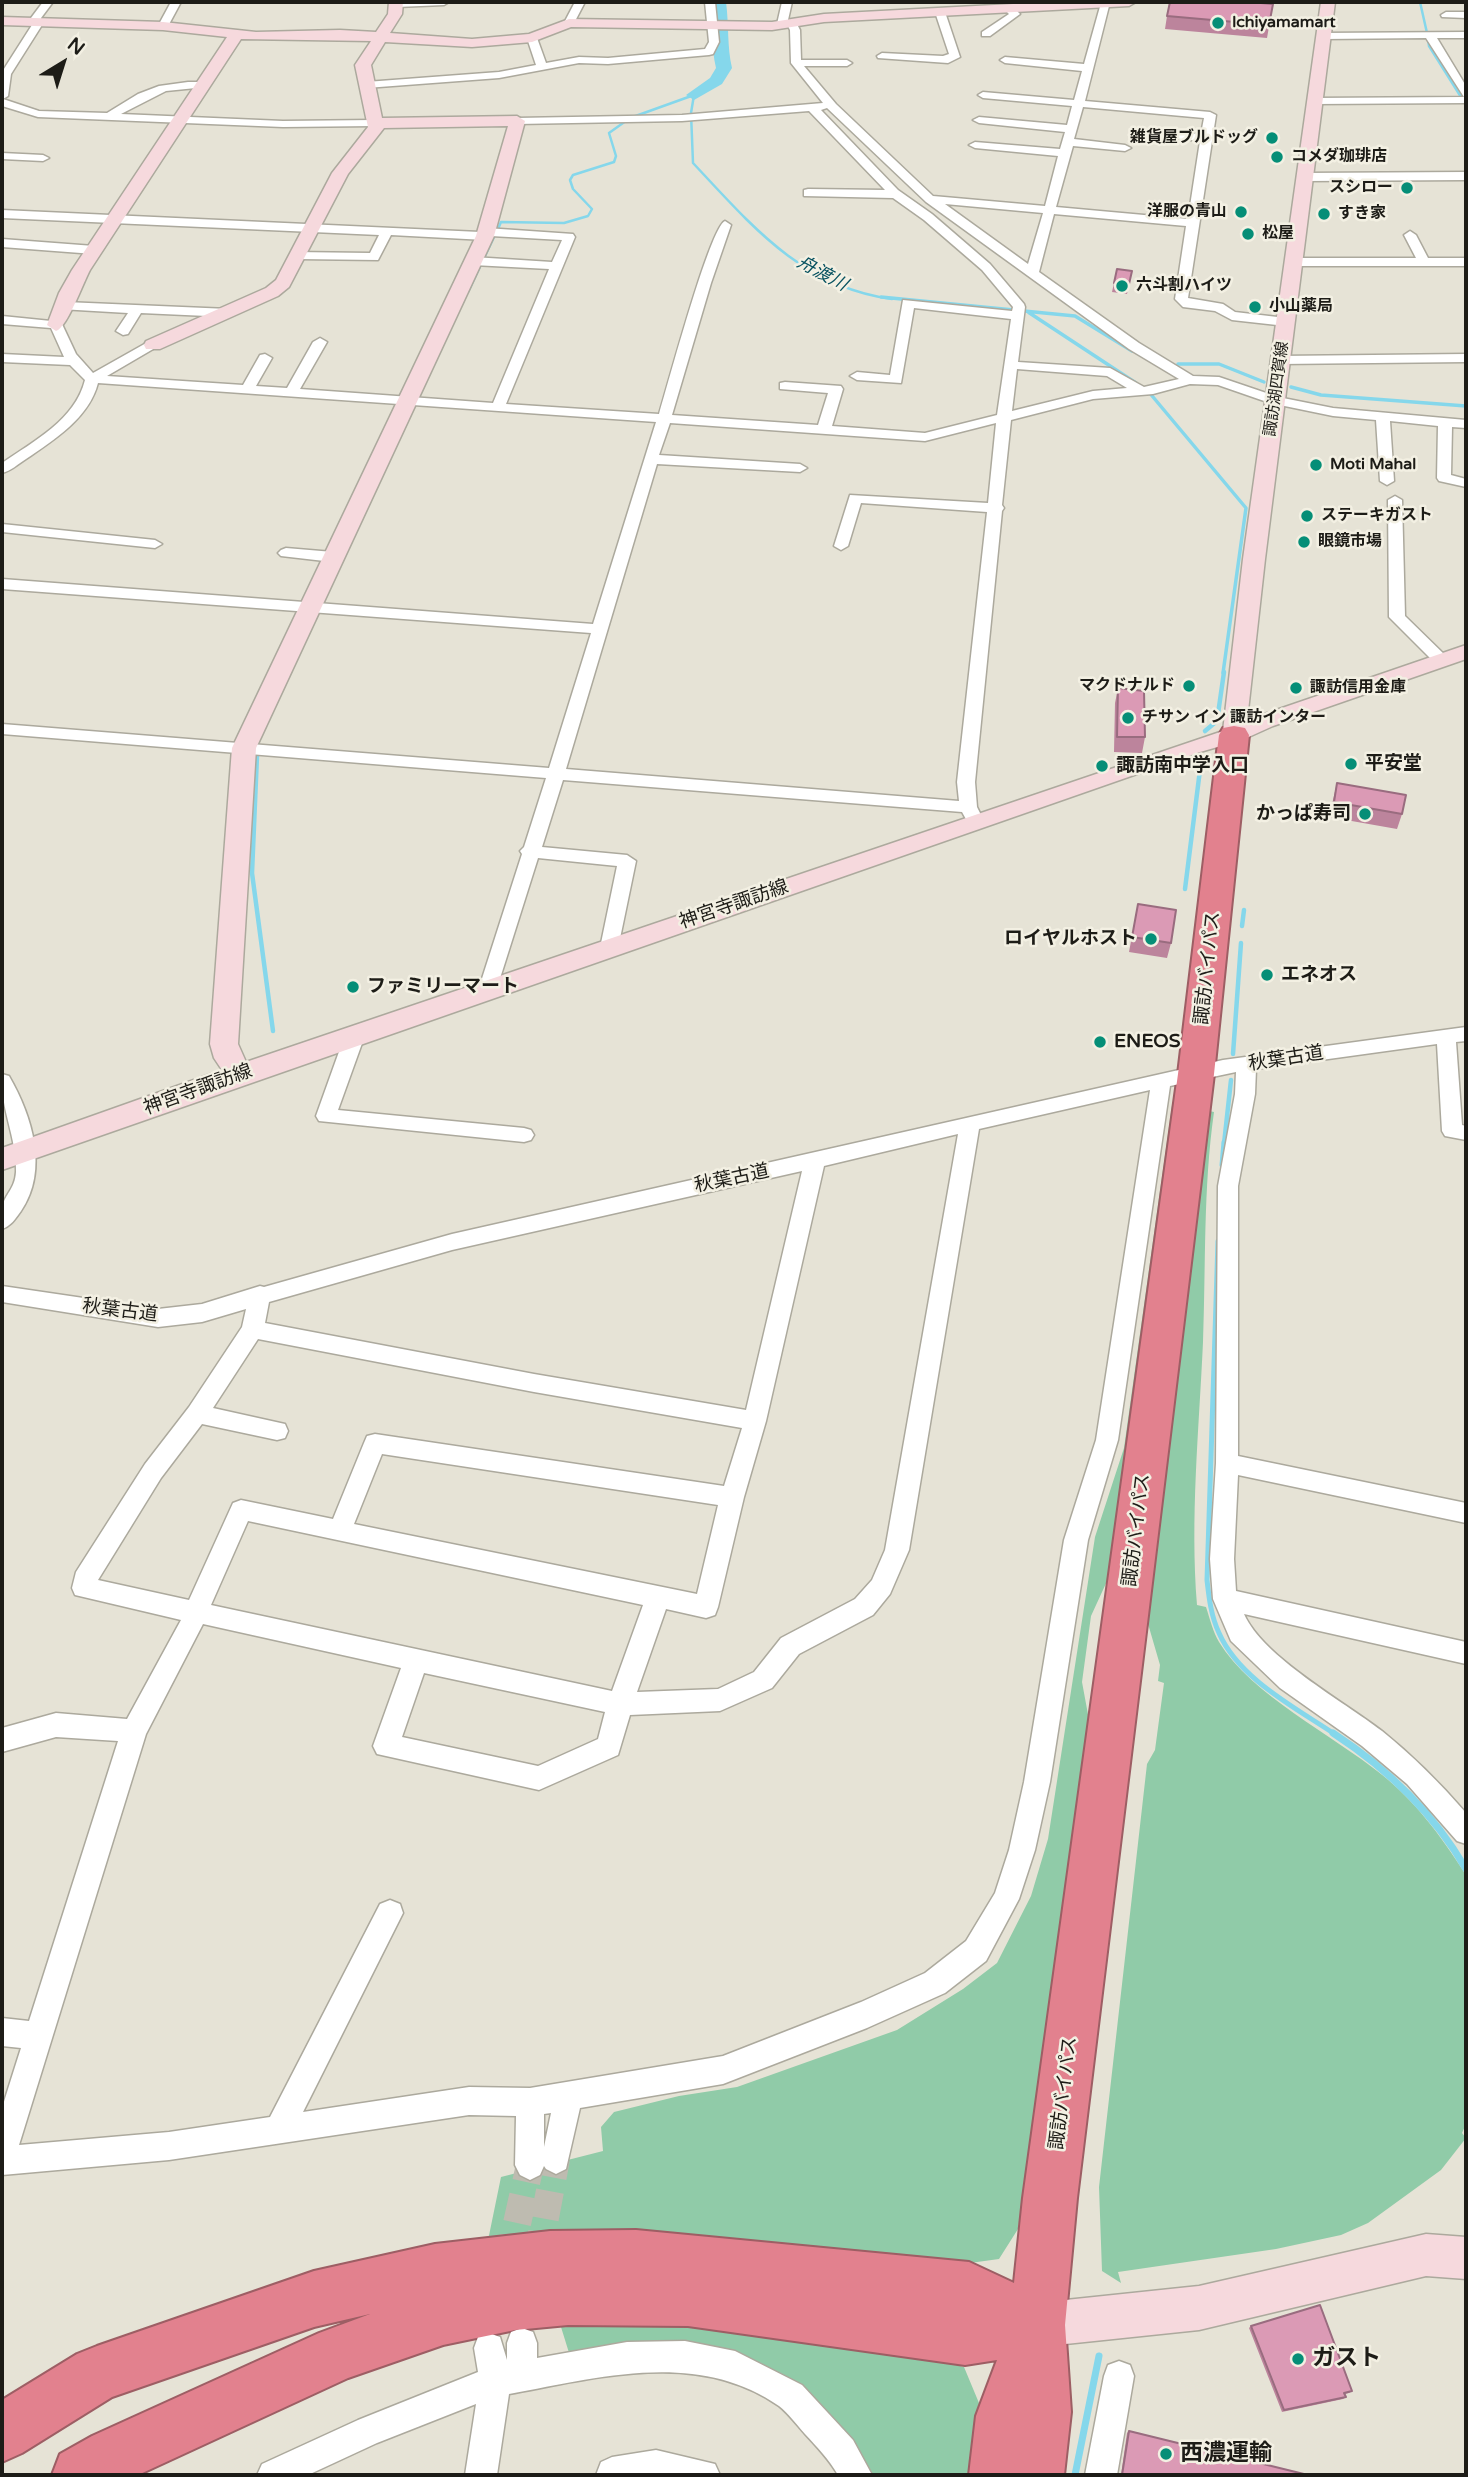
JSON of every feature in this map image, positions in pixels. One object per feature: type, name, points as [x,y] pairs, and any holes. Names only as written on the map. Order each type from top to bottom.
[{"type":"highway","name":"諏訪バイパス","points":[[1035,2475],[1042,2412],[1037,2325],[1178,1077],[1234,736]]},
{"type":"highway","points":[[2,2432],[97,2374],[313,2299],[435,2272],[550,2258],[636,2257],[969,2290],[1037,2325]]},
{"type":"highway","points":[[81,2475],[113,2457],[338,2354],[443,2317],[515,2302],[568,2297],[688,2298],[965,2337],[1037,2325]]},
{"type":"highway","name":"諏訪バイパス","points":[[998,2475],[1005,2416],[1037,2325]]},
{"type":"street","points":[[48,2],[36,18],[37,21],[6,74],[2,101],[38,114],[283,124],[698,118],[832,106]]},
{"type":"street","points":[[163,26],[176,2]]},
{"type":"street","points":[[92,379],[153,345],[272,292],[283,283],[340,173],[376,128],[363,65],[395,14],[397,3],[444,2]]},
{"type":"street","points":[[569,23],[580,2]]},
{"type":"street","points":[[366,85],[431,82],[543,68],[579,60],[635,60],[709,52],[714,42],[710,2]]},
{"type":"street","points":[[786,23],[787,2]]},
{"type":"street","points":[[2,20],[163,26],[237,34],[382,36],[456,43],[532,38],[569,23],[786,23],[1066,3],[1129,2]]},
{"type":"street","name":"諏訪湖四賀線","points":[[1234,736],[1292,262],[1328,2]]},
{"type":"street","points":[[2,729],[556,774],[972,814],[966,782],[997,508],[1004,417],[1018,313],[1015,278],[1049,210],[1106,3]]},
{"type":"street","points":[[986,34],[1015,14],[1008,8]]},
{"type":"street","points":[[882,56],[948,60],[948,57],[955,57],[940,12]]},
{"type":"street","points":[[1446,15],[1466,15]]},
{"type":"street","points":[[786,23],[795,30],[796,63],[832,106],[1015,278]]},
{"type":"street","points":[[237,34],[68,293],[56,325],[60,340],[74,361],[92,379],[925,437],[1093,395],[1145,390],[1190,380],[1219,381],[1275,400],[1333,412],[1466,424]]},
{"type":"street","points":[[1323,36],[1466,35]]},
{"type":"street","points":[[1430,36],[1466,94]]},
{"type":"street","points":[[532,38],[543,68]]},
{"type":"street","points":[[1015,49],[1089,62]]},
{"type":"street","points":[[1005,60],[1089,62]]},
{"type":"street","points":[[796,63],[846,63]]},
{"type":"street","points":[[108,117],[137,99],[175,84],[202,85]]},
{"type":"street","points":[[983,95],[1210,115],[1181,299],[1188,304],[1218,307],[1232,316],[1286,322]]},
{"type":"street","points":[[1314,102],[1466,100]]},
{"type":"street","points":[[811,106],[895,194],[928,217],[986,267],[1015,278],[1190,380]]},
{"type":"street","points":[[979,120],[1070,130]]},
{"type":"street","points":[[240,1074],[228,1058],[224,1044],[244,748],[485,234],[517,121]]},
{"type":"street","points":[[1153,133],[1206,138]]},
{"type":"street","points":[[975,145],[1125,148]]},
{"type":"street","points":[[2,156],[43,158]]},
{"type":"street","points":[[1304,177],[1466,176]]},
{"type":"street","points":[[808,193],[895,194]]},
{"type":"street","points":[[930,198],[1193,223]]},
{"type":"street","points":[[2,214],[387,232],[569,237]]},
{"type":"street","points":[[497,409],[576,223]]},
{"type":"street","points":[[487,991],[529,851],[556,774],[650,459],[665,420],[709,265],[725,225]]},
{"type":"street","points":[[298,256],[374,257],[387,232]]},
{"type":"street","points":[[1410,235],[1424,262]]},
{"type":"street","points":[[2,243],[94,250]]},
{"type":"street","points":[[473,261],[557,266]]},
{"type":"street","points":[[1292,262],[1466,261]]},
{"type":"street","points":[[857,376],[896,380],[908,303],[1018,313]]},
{"type":"street","points":[[65,306],[229,313]]},
{"type":"street","points":[[123,331],[137,309]]},
{"type":"street","points":[[2,320],[56,325]]},
{"type":"street","points":[[290,393],[320,342]]},
{"type":"street","points":[[2,358],[74,361]]},
{"type":"street","points":[[247,391],[265,358]]},
{"type":"street","points":[[1280,360],[1466,358]]},
{"type":"street","points":[[1011,365],[1110,372],[1145,390]]},
{"type":"street","points":[[2,469],[78,412],[91,392],[92,379]]},
{"type":"street","points":[[785,386],[836,389],[824,430]]},
{"type":"street","points":[[1383,418],[1387,481]]},
{"type":"street","points":[[1445,423],[1444,478],[1466,484]]},
{"type":"street","points":[[650,459],[800,468]]},
{"type":"street","points":[[841,546],[855,498],[997,508]]},
{"type":"street","points":[[1395,500],[1397,617],[1442,661]]},
{"type":"street","points":[[2,528],[155,544]]},
{"type":"street","points":[[286,554],[333,557]]},
{"type":"street","points":[[2,584],[598,629]]},
{"type":"street","name":"神宮寺諏訪線","points":[[13,1155],[609,948],[972,814],[1234,736],[1265,721],[1466,652]]},
{"type":"street","points":[[529,851],[627,861],[609,948]]},
{"type":"street","name":"秋葉古道","points":[[2,1294],[158,1318],[202,1313],[260,1294],[452,1242],[1178,1077],[1305,1054],[1466,1034]]},
{"type":"street","points":[[355,1035],[326,1116],[524,1135]]},
{"type":"street","points":[[1446,1037],[1452,1131],[1466,1133]]},
{"type":"street","points":[[1246,1065],[1245,1094],[1228,1185],[1227,1463],[1222,1559],[1226,1599],[1240,1633],[1289,1680],[1371,1738],[1416,1775],[1466,1832]]},
{"type":"street","points":[[2,2161],[169,2146],[469,2101],[530,2102],[723,2070],[878,2009],[935,1983],[976,1951],[1006,1899],[1022,1850],[1037,1782],[1076,1541],[1107,1440],[1178,1077]]},
{"type":"street","points":[[2,1082],[10,1093],[13,1155],[26,1181],[20,1197],[2,1221]]},
{"type":"street","points":[[260,1294],[253,1329],[197,1414],[146,1482],[88,1572],[84,1588],[620,1704],[720,1700],[762,1679],[790,1646],[864,1607],[881,1587],[897,1550],[970,1124]]},
{"type":"street","points":[[2,2153],[134,1731],[196,1612],[241,1510],[706,1607],[732,1497],[755,1421],[815,1161]]},
{"type":"street","points":[[253,1329],[534,1383],[755,1421]]},
{"type":"street","points":[[197,1414],[277,1431]]},
{"type":"street","points":[[340,1530],[375,1443],[732,1497]]},
{"type":"street","points":[[1227,1463],[1466,1513]]},
{"type":"street","points":[[416,1660],[386,1746],[539,1778],[608,1747],[620,1704],[658,1597]]},
{"type":"street","points":[[1226,1599],[1466,1653]]},
{"type":"street","points":[[2,1740],[56,1725],[134,1731]]},
{"type":"street","points":[[278,2130],[390,1913]]},
{"type":"street","points":[[2,2032],[38,2036]]},
{"type":"street","points":[[530,2102],[543,2162],[565,2121],[567,2095]]},
{"type":"street","points":[[1037,2325],[1199,2308],[1426,2255],[1466,2258]]},
{"type":"street","points":[[481,2475],[522,2343]]},
{"type":"street","points":[[489,2348],[509,2379]]},
{"type":"street","points":[[273,2475],[369,2431],[509,2379],[627,2357],[685,2356],[735,2366],[791,2396],[842,2451],[856,2475]]},
{"type":"street","points":[[1101,2475],[1119,2376]]},
{"type":"street","points":[[612,2475],[656,2466],[704,2475]]},
{"type":"green space","points":[[1172,1105],[1179,1106],[1119,1555],[1091,1616],[1082,1682],[1094,1747],[1018,2229],[999,2259],[948,2266],[485,2255],[501,2177],[603,2151],[601,2127],[614,2112],[679,2096],[737,2087],[897,2030],[963,1989],[997,1963],[1031,1896],[1048,1839],[1095,1537],[1124,1448]]},
{"type":"green space","points":[[1204,1110],[1214,1112],[1206,1199],[1203,1342],[1196,1474],[1194,1540],[1197,1605],[1206,1607],[1219,1642],[1251,1680],[1394,1785],[1427,1820],[1464,1872],[1466,2124],[1462,2133],[1466,2138],[1441,2170],[1368,2223],[1341,2235],[1276,2249],[1118,2272],[1121,2283],[1102,2271],[1099,2187],[1147,1764],[1155,1750],[1164,1683],[1158,1681],[1160,1665],[1144,1610]]},
{"type":"green space","points":[[641,2311],[905,2351],[964,2367],[984,2415],[978,2475],[870,2475],[788,2382],[570,2356],[561,2327],[567,2320]]},
{"type":"building","points":[[1170,2],[1273,4],[1269,25],[1167,16]]},
{"type":"building","points":[[1117,269],[1132,271],[1129,284],[1114,283]]},
{"type":"building","name":"チサン イン 諏訪インター","points":[[1118,688],[1144,691],[1145,737],[1117,737]]},
{"type":"building","points":[[1337,783],[1406,795],[1402,814],[1334,802]]},
{"type":"building","points":[[1138,904],[1176,910],[1171,943],[1132,937]]},
{"type":"building","name":"ガスト","points":[[1320,2305],[1352,2391],[1344,2393],[1346,2397],[1284,2410],[1251,2326]]},
{"type":"building","name":"西濃運輸","points":[[1129,2431],[1308,2475],[1122,2475]]},
{"type":"waterway","name":"舟渡川","points":[[694,95],[716,81],[724,68],[720,52],[722,30],[718,2]]},
{"type":"waterway","points":[[1420,2],[1427,33]]},
{"type":"waterway","points":[[1428,39],[1429,46],[1461,97]]},
{"type":"waterway","name":"舟渡川","points":[[498,229],[501,222],[564,223],[588,216],[592,209],[573,189],[570,180],[573,175],[614,162],[616,156],[609,133],[630,118],[694,95],[691,113],[693,163],[736,209],[758,231],[805,267],[831,282],[884,297]]},
{"type":"waterway","points":[[468,292],[494,237]]},
{"type":"waterway","name":"舟渡川","points":[[884,297],[1075,316],[1132,351]]},
{"type":"waterway","name":"舟渡川","points":[[884,297],[892,299]]},
{"type":"waterway","points":[[1028,312],[1136,383]]},
{"type":"waterway","name":"舟渡川","points":[[1178,364],[1219,364],[1264,382]]},
{"type":"waterway","points":[[1291,387],[1321,395],[1466,406]]},
{"type":"waterway","points":[[1148,391],[1246,508],[1223,673]]},
{"type":"waterway","points":[[1205,731],[1217,721],[1224,672]]},
{"type":"waterway","points":[[257,756],[252,873],[273,1031]]},
{"type":"waterway","points":[[1185,889],[1201,762]]},
{"type":"waterway","points":[[1242,926],[1244,910]]},
{"type":"waterway","points":[[1233,1054],[1241,943]]},
{"type":"waterway","points":[[1224,1144],[1231,1080]]},
{"type":"waterway","points":[[1222,1165],[1224,1142]]},
{"type":"waterway","points":[[1218,1241],[1207,1580],[1212,1614],[1219,1633],[1240,1665],[1270,1691],[1334,1734]]},
{"type":"waterway","points":[[1334,1734],[1372,1761],[1408,1793],[1439,1829],[1466,1869]]},
{"type":"waterway","points":[[1075,2475],[1099,2356]]},
{"type":"tunnel","points":[[537,2260],[556,2159]]},
{"type":"tunnel","points":[[508,2264],[530,2165]]},
{"type":"place","name":"Ichiyamamart","points":[[1218,23]]},
{"type":"place","name":"雑貨屋ブルドッグ","points":[[1272,138]]},
{"type":"place","name":"コメダ珈琲店","points":[[1277,157]]},
{"type":"place","name":"スシロー","points":[[1407,188]]},
{"type":"place","name":"洋服の青山","points":[[1241,212]]},
{"type":"place","name":"すき家","points":[[1324,214]]},
{"type":"place","name":"松屋","points":[[1248,234]]},
{"type":"place","name":"六斗割ハイツ","points":[[1122,286]]},
{"type":"place","name":"小山薬局","points":[[1255,307]]},
{"type":"place","name":"Moti Mahal","points":[[1316,465]]},
{"type":"place","name":"ステーキガスト","points":[[1307,516]]},
{"type":"place","name":"眼鏡市場","points":[[1304,542]]},
{"type":"place","name":"マクドナルド","points":[[1189,686]]},
{"type":"place","name":"諏訪信用金庫","points":[[1296,688]]},
{"type":"place","name":"チサン イン 諏訪インター","points":[[1128,718]]},
{"type":"place","name":"平安堂","points":[[1351,764]]},
{"type":"place","name":"諏訪南中学入口","points":[[1102,766]]},
{"type":"place","name":"かっぱ寿司","points":[[1365,814]]},
{"type":"place","name":"ロイヤルホスト","points":[[1151,939]]},
{"type":"place","name":"エネオス","points":[[1267,975]]},
{"type":"place","name":"ファミリーマート","points":[[353,987]]},
{"type":"place","name":"ENEOS","points":[[1100,1042]]},
{"type":"place","name":"ガスト","points":[[1298,2359]]},
{"type":"place","name":"西濃運輸","points":[[1166,2454]]}]
